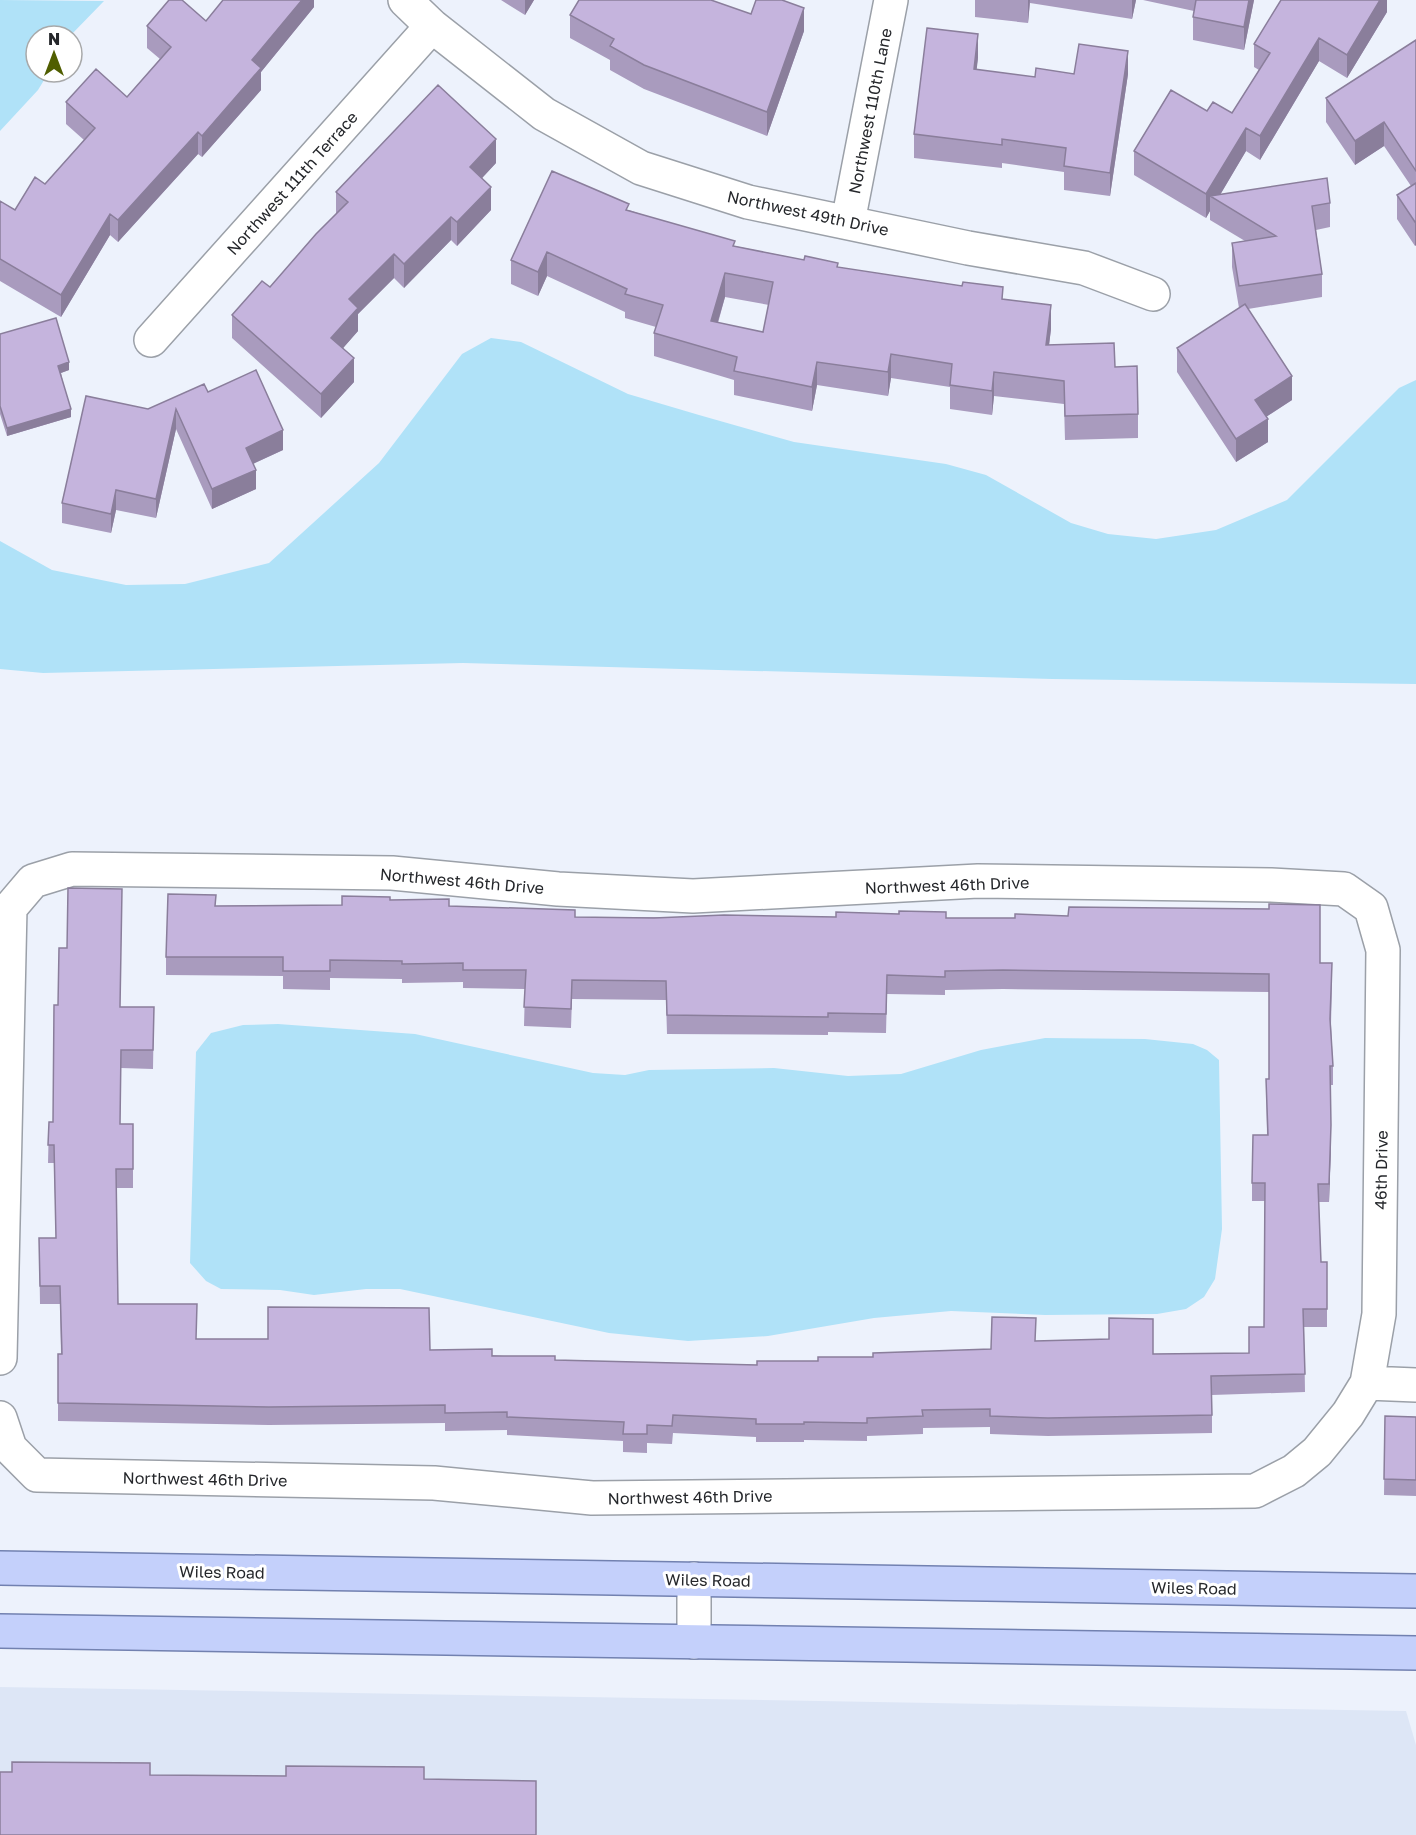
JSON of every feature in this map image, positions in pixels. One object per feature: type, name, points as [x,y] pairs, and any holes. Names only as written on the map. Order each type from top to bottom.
[{"type":"main road","name":"Wiles Road","points":[[0,1568],[1416,1591]]},
{"type":"main road","points":[[0,1631],[1416,1653]]},
{"type":"street","name":"Northwest 49th Drive","points":[[405,0],[432,26],[544,114],[640,168],[748,202],[968,248],[1084,268],[1153,294]]},
{"type":"street","name":"Northwest 110th Lane","points":[[848,222],[891,0]]},
{"type":"street","name":"Northwest 111th Terrace","points":[[151,340],[432,26]]},
{"type":"street","name":"Northwest 46th Drive","points":[[0,1358],[10,908],[33,881],[72,869],[392,873],[558,889],[693,896],[978,881],[1271,885],[1344,889],[1371,908]]},
{"type":"street","name":"46th Drive","points":[[1367,1383],[1379,1314],[1383,950],[1371,908]]},
{"type":"street","name":"Northwest 46th Drive","points":[[0,1418],[10,1448],[37,1475],[434,1483],[592,1498],[1255,1491],[1294,1471],[1317,1452],[1348,1414],[1367,1383]]},
{"type":"street","points":[[1367,1383],[1416,1385]]},
{"type":"street","points":[[694,1580],[694,1642]]},
{"type":"shaded area","points":[[0,1687],[1406,1711],[1416,1745],[1416,1835],[0,1835]]},
{"type":"water","points":[[0,0],[104,1],[82,24],[24,24],[24,84],[42,84],[0,131]]},
{"type":"water","points":[[491,338],[521,342],[628,394],[794,442],[946,464],[986,475],[1071,523],[1108,534],[1156,539],[1216,530],[1287,500],[1399,388],[1416,380],[1416,684],[1052,679],[463,663],[43,673],[0,669],[0,541],[52,570],[126,585],[185,584],[269,563],[379,463],[462,354]]},
{"type":"water","points":[[278,1024],[415,1034],[593,1073],[625,1075],[649,1070],[774,1068],[848,1076],[901,1074],[981,1050],[1045,1038],[1145,1039],[1193,1044],[1207,1050],[1219,1060],[1222,1229],[1215,1279],[1204,1297],[1186,1309],[1157,1314],[1045,1315],[951,1311],[874,1318],[768,1336],[688,1341],[609,1333],[400,1289],[366,1289],[314,1295],[280,1290],[221,1289],[206,1281],[190,1263],[196,1052],[211,1033],[243,1025]]},
{"type":"building","points":[[169,0],[182,0],[206,21],[223,0],[302,0],[252,60],[261,68],[202,136],[198,132],[118,220],[110,214],[61,295],[0,259],[0,201],[15,210],[35,177],[45,184],[95,128],[66,102],[96,69],[127,97],[171,47],[147,26]]},
{"type":"building","points":[[579,0],[711,0],[751,14],[756,0],[782,0],[804,8],[767,112],[644,65],[610,46],[614,39],[570,15]]},
{"type":"building","points":[[1196,0],[1249,0],[1244,27],[1193,17]]},
{"type":"building","points":[[1281,0],[1380,0],[1347,55],[1319,38],[1260,136],[1246,128],[1206,194],[1134,151],[1171,90],[1207,111],[1213,102],[1232,113],[1270,53],[1254,44]]},
{"type":"building","points":[[927,28],[978,34],[974,69],[1035,77],[1036,68],[1074,74],[1079,44],[1128,51],[1110,173],[1064,166],[1066,148],[1002,139],[1002,145],[914,134]]},
{"type":"building","points":[[1416,40],[1416,171],[1384,122],[1355,141],[1326,98]]},
{"type":"building","points":[[438,85],[496,139],[470,167],[491,187],[457,222],[451,217],[404,264],[394,254],[349,299],[358,308],[331,338],[354,358],[321,394],[232,315],[262,281],[270,287],[316,234],[348,202],[336,192]]},
{"type":"building","points":[[552,171],[629,204],[626,210],[735,241],[733,246],[804,260],[805,256],[838,263],[837,267],[962,286],[963,282],[1003,287],[1002,299],[1051,305],[1046,345],[1114,343],[1115,367],[1137,366],[1138,414],[1065,416],[1064,381],[994,372],[992,391],[950,385],[952,364],[891,354],[888,372],[817,362],[812,387],[734,371],[737,357],[654,333],[663,305],[625,294],[627,289],[547,252],[538,272],[511,260]],"holes":[[[725,273],[773,282],[763,332],[711,321]]]},
{"type":"building","points":[[1327,178],[1330,203],[1312,206],[1322,274],[1239,286],[1232,243],[1276,236],[1210,196]]},
{"type":"building","points":[[1416,183],[1416,221],[1415,222],[1397,195]]},
{"type":"building","points":[[1245,304],[1292,376],[1255,400],[1268,419],[1236,439],[1177,348]]},
{"type":"building","points":[[56,318],[69,362],[58,366],[71,409],[7,428],[0,406],[0,334]]},
{"type":"building","points":[[256,370],[283,430],[246,448],[256,470],[212,489],[176,409],[156,499],[116,490],[111,514],[62,503],[86,396],[148,409],[204,384],[208,392]]},
{"type":"building","points":[[68,888],[122,889],[120,1007],[154,1007],[153,1050],[121,1050],[120,1124],[133,1124],[133,1169],[116,1169],[118,1304],[197,1304],[196,1339],[268,1339],[268,1307],[429,1308],[430,1350],[492,1349],[492,1356],[555,1356],[555,1360],[757,1365],[757,1361],[818,1361],[818,1357],[873,1357],[873,1353],[991,1349],[992,1317],[1036,1318],[1035,1341],[1109,1339],[1109,1318],[1153,1319],[1153,1354],[1249,1353],[1249,1327],[1264,1327],[1265,1183],[1252,1183],[1253,1135],[1268,1135],[1266,1079],[1269,1079],[1269,974],[1003,970],[945,971],[945,977],[887,975],[886,1014],[828,1013],[828,1017],[667,1015],[666,981],[572,980],[571,1009],[524,1007],[526,970],[463,970],[463,963],[402,964],[402,961],[330,960],[330,971],[283,971],[283,957],[166,957],[168,894],[216,895],[215,906],[342,905],[342,896],[390,897],[390,900],[449,899],[449,906],[575,910],[575,917],[654,918],[724,915],[836,917],[836,912],[899,914],[899,911],[946,912],[946,918],[1015,918],[1015,914],[1068,916],[1069,907],[1269,909],[1269,904],[1320,905],[1320,963],[1332,963],[1330,1019],[1333,1066],[1330,1066],[1329,1184],[1318,1184],[1321,1262],[1327,1262],[1327,1309],[1303,1309],[1305,1374],[1211,1376],[1212,1415],[1048,1418],[990,1416],[990,1409],[922,1410],[923,1416],[867,1418],[867,1423],[756,1424],[756,1419],[673,1415],[672,1426],[647,1425],[647,1434],[623,1434],[624,1422],[507,1417],[507,1412],[445,1413],[445,1405],[269,1407],[58,1403],[58,1354],[62,1354],[60,1286],[40,1286],[39,1238],[56,1238],[54,1145],[48,1145],[49,1122],[53,1122],[54,1005],[58,1005],[59,948],[67,948]]},
{"type":"building","points":[[1385,1416],[1416,1417],[1416,1480],[1384,1479]]},
{"type":"building","points":[[12,1762],[150,1763],[150,1775],[286,1776],[286,1766],[424,1767],[424,1779],[536,1781],[536,1835],[0,1835],[0,1772],[12,1772]]}]
